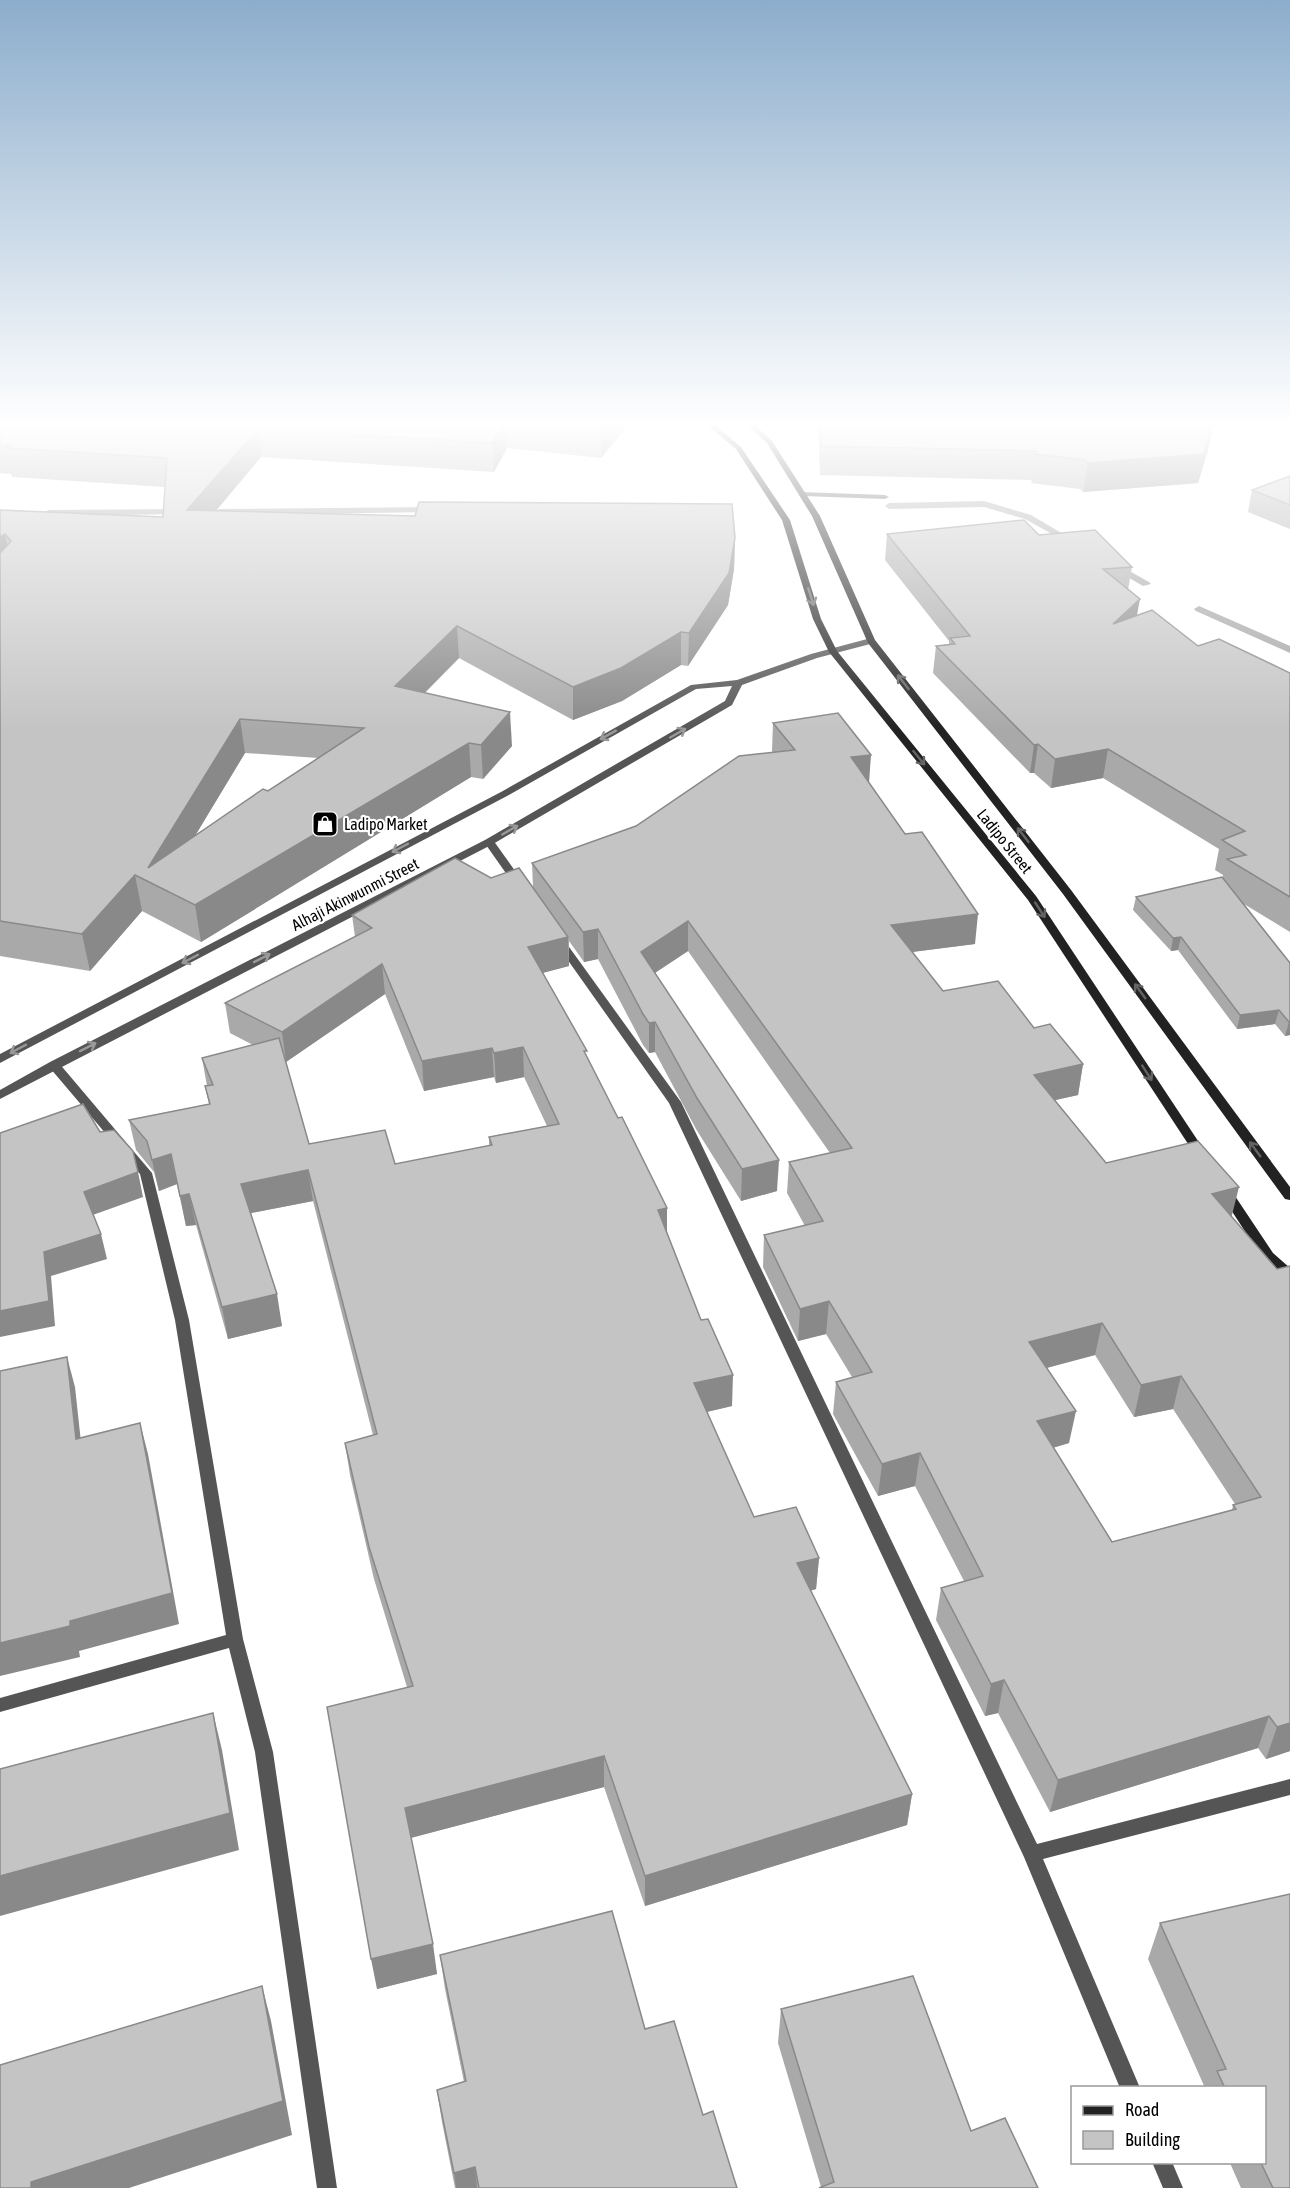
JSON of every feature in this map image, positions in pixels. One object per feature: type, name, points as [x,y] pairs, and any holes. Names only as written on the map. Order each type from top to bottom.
[{"type":"main road","name":"Ladipo Street","points":[[788,526],[817,619],[833,652],[1032,898],[1209,1166]]},
{"type":"main road","name":"Ladipo Street","points":[[820,526],[871,641],[1067,892],[1290,1196]]},
{"type":"main road","points":[[1222,1186],[1268,1256],[1290,1276]]},
{"type":"street","name":"Alhaji Akinwunmi Street","points":[[0,1059],[504,794],[694,687],[738,683],[871,641]]},
{"type":"street","name":"Alhaji Akinwunmi Street","points":[[0,1095],[54,1065],[489,842],[729,703],[738,683]]},
{"type":"street","points":[[489,842],[530,900]]},
{"type":"street","points":[[551,929],[675,1102],[1032,1854],[1129,2086]]},
{"type":"street","points":[[54,1065],[146,1173],[182,1320],[235,1639],[264,1752],[327,2188]]},
{"type":"street","points":[[0,1705],[235,1639]]},
{"type":"street","points":[[1032,1854],[1290,1787]]},
{"type":"street","points":[[1162,2164],[1173,2188]]},
{"type":"building","points":[[0,526],[734,526],[735,538],[729,573],[689,633],[681,632],[621,668],[573,687],[457,626],[395,686],[510,712],[481,745],[469,743],[195,905],[135,875],[82,934],[0,921],[0,553],[11,541],[5,534],[0,537]],"holes":[[[240,719],[364,728],[268,791],[263,789],[148,868]]]},
{"type":"building","points":[[964,526],[1030,526],[1039,535],[1095,530],[1132,567],[1103,569],[1140,599],[1113,624],[1152,610],[1198,646],[1219,639],[1290,673],[1290,897],[1227,859],[1246,855],[1222,840],[1245,831],[1108,749],[1055,759],[1038,744],[1034,745],[936,646],[955,644],[950,638],[970,636],[887,534]]},
{"type":"building","points":[[838,713],[871,755],[851,757],[905,834],[922,832],[978,914],[891,925],[943,991],[998,981],[1034,1028],[1050,1024],[1083,1064],[1034,1075],[1106,1163],[1198,1141],[1239,1187],[1212,1194],[1277,1269],[1290,1266],[1290,1723],[1277,1727],[1269,1716],[1058,1780],[1004,1680],[991,1684],[941,1588],[983,1576],[920,1453],[882,1464],[836,1382],[872,1372],[829,1301],[800,1309],[764,1235],[823,1221],[789,1162],[852,1148],[688,921],[641,952],[779,1160],[742,1169],[697,1098],[655,1022],[649,1023],[643,1014],[598,929],[583,932],[532,863],[636,826],[739,756],[795,750],[773,723]],"holes":[[[1102,1323],[1141,1385],[1181,1376],[1261,1497],[1233,1505],[1236,1509],[1112,1542],[1037,1421],[1076,1411],[1029,1342]]]},
{"type":"building","points":[[455,858],[491,878],[519,868],[568,937],[528,947],[587,1051],[584,1051],[618,1118],[622,1117],[667,1208],[658,1210],[701,1320],[708,1319],[733,1375],[694,1383],[754,1517],[796,1507],[819,1558],[797,1563],[912,1794],[645,1876],[604,1756],[405,1808],[433,1944],[371,1959],[327,1707],[413,1686],[369,1547],[345,1443],[377,1434],[308,1170],[241,1184],[277,1294],[222,1307],[189,1194],[180,1196],[171,1154],[152,1160],[147,1141],[129,1120],[210,1104],[205,1086],[213,1085],[202,1058],[279,1038],[309,1144],[385,1130],[395,1164],[492,1145],[489,1137],[559,1124],[523,1047],[494,1053],[492,1048],[422,1061],[382,964],[282,1032],[225,1003],[372,928],[352,915]]},
{"type":"building","points":[[1222,877],[1290,963],[1290,1022],[1279,1010],[1240,1015],[1181,937],[1173,938],[1136,897]]},
{"type":"building","points":[[83,1104],[100,1132],[114,1130],[133,1151],[138,1172],[84,1192],[101,1234],[44,1252],[49,1301],[0,1311],[0,1133]]},
{"type":"building","points":[[67,1357],[76,1439],[140,1423],[172,1593],[70,1621],[70,1626],[0,1643],[0,1371]]},
{"type":"building","points":[[213,1713],[230,1813],[0,1876],[0,1769]]},
{"type":"building","points":[[1290,1894],[1290,2188],[1273,2188],[1261,2164],[1266,2164],[1266,2086],[1224,2086],[1217,2071],[1226,2069],[1160,1923]]},
{"type":"building","points":[[612,1911],[645,2029],[674,2021],[703,2115],[713,2111],[737,2188],[479,2188],[475,2167],[454,2173],[437,2090],[466,2081],[440,1955]]},
{"type":"building","points":[[913,1976],[971,2131],[1005,2118],[1038,2188],[819,2188],[834,2182],[781,2009]]},
{"type":"building","points":[[262,1986],[283,2101],[31,2182],[31,2188],[0,2188],[0,2065]]},
{"type":"waterway","points":[[1044,526],[1071,541]]},
{"type":"waterway","points":[[1117,567],[1146,584]]},
{"type":"waterway","points":[[1199,609],[1290,650]]},
{"type":"place","name":"Ladipo Market","points":[[325,824]]}]
